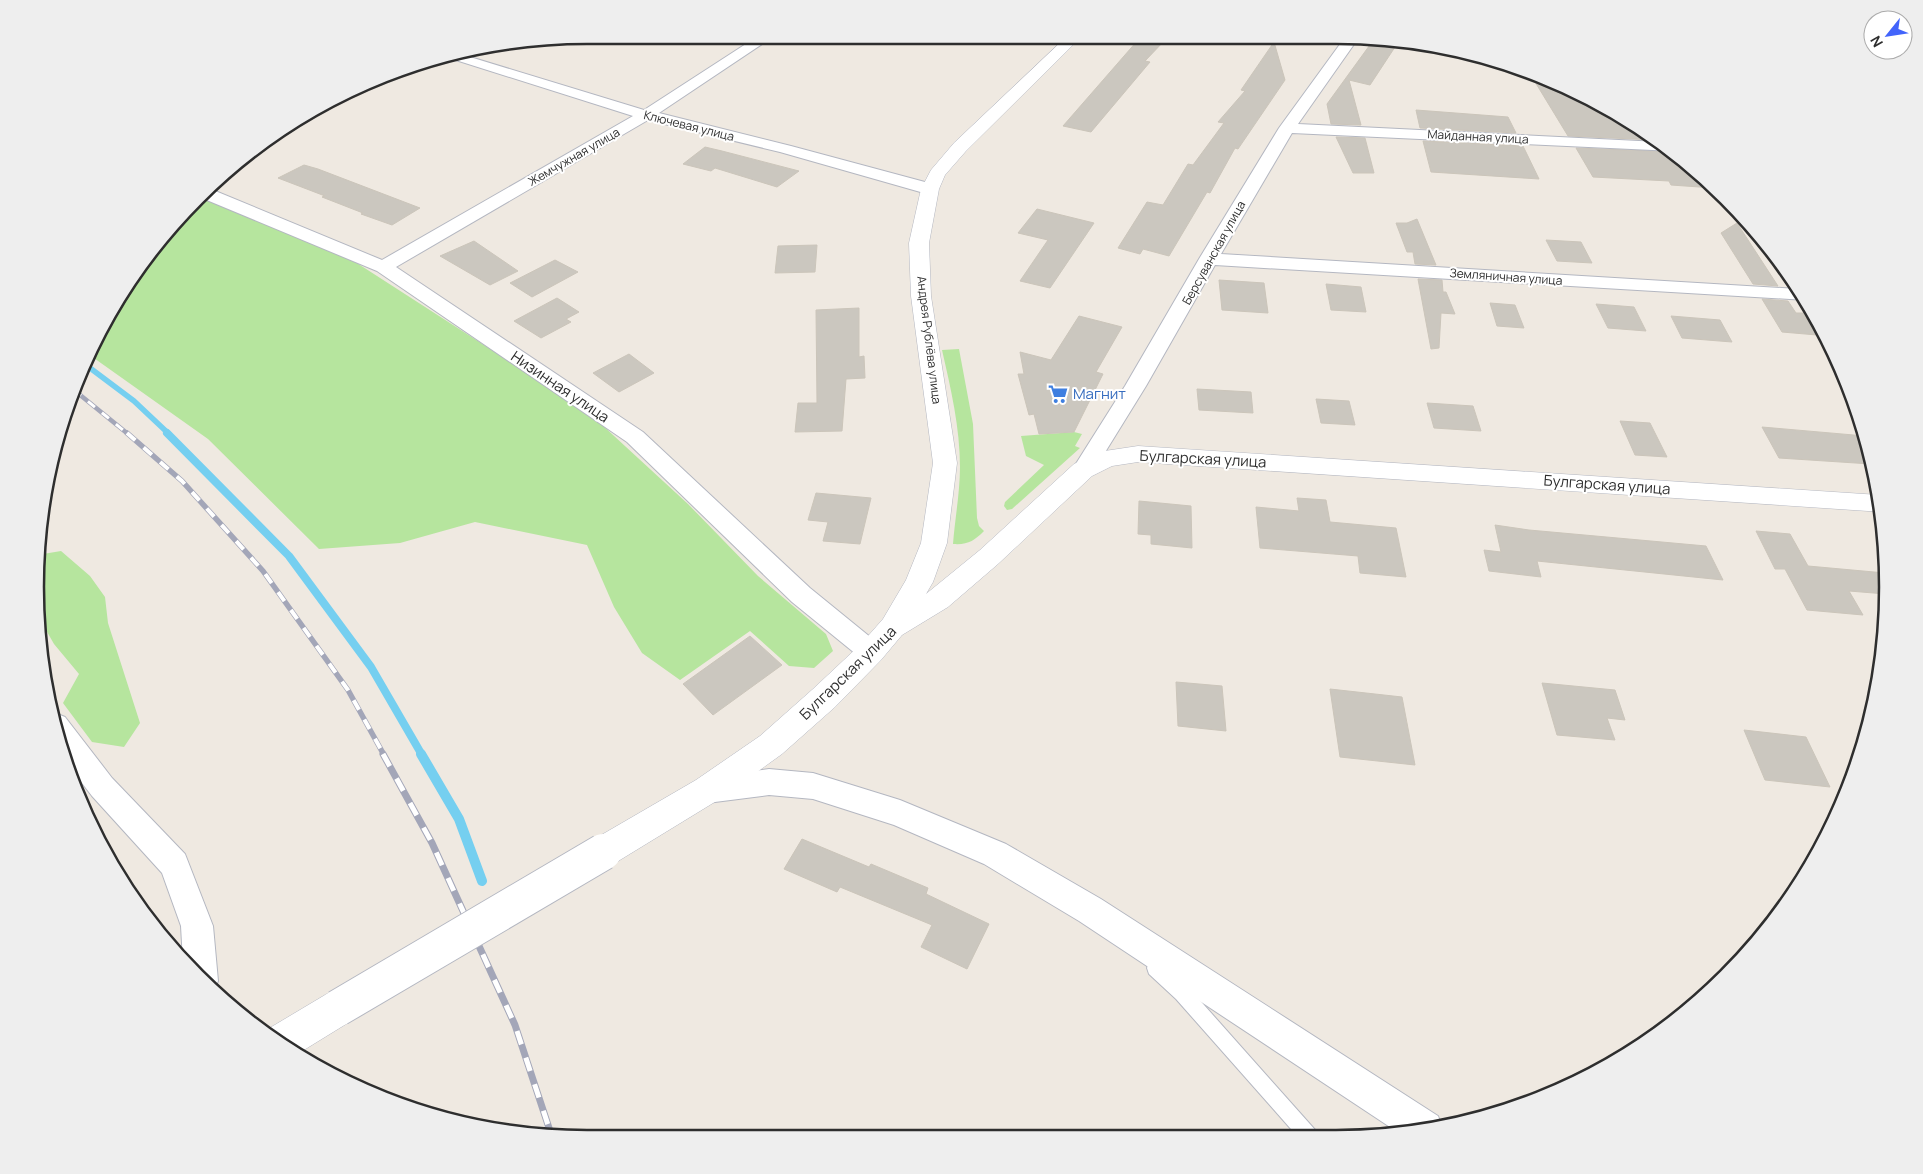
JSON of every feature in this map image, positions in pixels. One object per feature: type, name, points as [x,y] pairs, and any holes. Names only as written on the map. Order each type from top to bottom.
[{"type":"street","name":"Жемчужная улица","points":[[383,267],[646,115],[755,44]]},
{"type":"street","name":"Андрея Рублёва улица","points":[[892,627],[919,582],[934,543],[945,463],[921,296],[919,243],[930,190],[937,174],[960,147],[1067,44]]},
{"type":"street","name":"Берсуванская улица","points":[[1083,470],[1124,408],[1178,318],[1208,259],[1287,128],[1347,44]]},
{"type":"street","name":"Ключевая улица","points":[[461,59],[646,115],[785,149],[930,190]]},
{"type":"street","name":"Майданная улица","points":[[1287,128],[1654,146]]},
{"type":"street","name":"Низинная улица","points":[[211,196],[383,267],[635,437],[801,595],[871,652]]},
{"type":"street","name":"Земляничная улица","points":[[1208,259],[1794,295]]},
{"type":"street","name":"Булгарская улица","points":[[286,1039],[707,790],[771,745],[824,698],[871,652],[892,627],[938,600],[989,557],[1083,470],[1107,458],[1138,454],[1873,503]]},
{"type":"street","points":[[66,739],[102,787],[174,864],[197,926],[201,969]]},
{"type":"street","points":[[707,790],[768,782],[813,786],[882,808],[995,854],[1090,910],[1418,1124]]},
{"type":"lane","points":[[1090,910],[1182,993],[1304,1130]]},
{"type":"green space","points":[[209,198],[346,256],[588,412],[688,504],[758,576],[826,634],[833,651],[814,668],[789,666],[750,631],[680,680],[642,653],[614,607],[587,545],[475,522],[400,543],[319,549],[208,439],[95,359],[135,285],[156,256]]},
{"type":"green space","points":[[959,349],[973,424],[977,518],[979,526],[984,531],[970,542],[953,544],[960,476],[960,452],[952,394],[942,350]]},
{"type":"green space","points":[[1074,432],[1082,434],[1075,446],[1080,448],[1012,509],[1007,510],[1004,506],[1005,502],[1044,465],[1026,456],[1021,436]]},
{"type":"green space","points":[[61,551],[90,576],[105,597],[108,623],[140,723],[124,747],[92,742],[63,703],[79,674],[54,644],[46,629],[45,554]]},
{"type":"building","points":[[1135,44],[1161,44],[1145,61],[1150,62],[1091,132],[1063,126]]},
{"type":"building","points":[[1273,44],[1275,44],[1285,80],[1238,149],[1235,148],[1210,193],[1207,192],[1169,256],[1143,249],[1140,254],[1118,248],[1147,202],[1163,205],[1188,164],[1193,165],[1224,123],[1218,122],[1245,91],[1241,90]]},
{"type":"building","points":[[1370,45],[1395,47],[1370,85],[1349,80],[1361,125],[1331,124],[1327,104]]},
{"type":"building","points":[[1535,82],[1576,100],[1644,139],[1568,136]]},
{"type":"building","points":[[1416,110],[1508,117],[1516,133],[1420,128]]},
{"type":"building","points":[[1336,137],[1365,138],[1374,173],[1353,173]]},
{"type":"building","points":[[1423,141],[1523,146],[1539,179],[1431,172]]},
{"type":"building","points":[[705,147],[799,171],[777,187],[715,168],[711,171],[683,164]]},
{"type":"building","points":[[1576,148],[1661,151],[1703,187],[1671,185],[1669,181],[1593,177]]},
{"type":"building","points":[[304,165],[420,208],[392,225],[361,214],[363,213],[278,178]]},
{"type":"building","points":[[1037,209],[1094,223],[1050,288],[1020,281],[1048,240],[1018,233]]},
{"type":"building","points":[[1417,219],[1436,265],[1415,264],[1413,252],[1407,252],[1396,223],[1407,223]]},
{"type":"building","points":[[1737,223],[1778,286],[1753,284],[1721,233]]},
{"type":"building","points":[[1546,240],[1581,242],[1592,263],[1557,261]]},
{"type":"building","points":[[474,241],[518,271],[490,285],[440,256]]},
{"type":"building","points":[[817,245],[815,272],[775,273],[778,246]]},
{"type":"building","points":[[555,260],[578,272],[532,297],[510,283]]},
{"type":"building","points":[[1418,279],[1442,280],[1443,292],[1446,292],[1455,314],[1441,313],[1439,348],[1431,349]]},
{"type":"building","points":[[1219,280],[1264,283],[1268,313],[1222,310]]},
{"type":"building","points":[[1326,284],[1361,287],[1366,312],[1331,310]]},
{"type":"building","points":[[557,298],[579,312],[566,319],[571,322],[541,338],[514,321]]},
{"type":"building","points":[[1762,299],[1788,301],[1796,313],[1803,313],[1817,335],[1782,332]]},
{"type":"building","points":[[1490,303],[1515,305],[1524,328],[1497,326]]},
{"type":"building","points":[[1596,304],[1634,307],[1646,331],[1608,328]]},
{"type":"building","points":[[859,308],[859,357],[864,356],[865,378],[846,379],[842,431],[795,432],[798,403],[817,403],[816,310]]},
{"type":"building","name":"Магнит","points":[[1079,316],[1122,327],[1096,372],[1103,374],[1074,432],[1039,434],[1034,414],[1029,415],[1018,374],[1024,374],[1020,352],[1051,360]]},
{"type":"building","points":[[1671,316],[1720,320],[1732,342],[1682,338]]},
{"type":"building","points":[[629,354],[654,373],[619,392],[593,373]]},
{"type":"building","points":[[1197,389],[1251,392],[1253,413],[1199,410]]},
{"type":"building","points":[[1316,399],[1349,401],[1355,425],[1321,423]]},
{"type":"building","points":[[1427,403],[1473,406],[1481,431],[1434,428]]},
{"type":"building","points":[[1620,421],[1650,423],[1667,457],[1635,455]]},
{"type":"building","points":[[1762,427],[1858,435],[1865,464],[1779,458]]},
{"type":"building","points":[[816,493],[871,498],[860,544],[823,541],[828,522],[808,520]]},
{"type":"building","points":[[1297,498],[1326,500],[1330,522],[1396,528],[1406,577],[1360,573],[1358,556],[1260,548],[1256,507],[1299,511]]},
{"type":"building","points":[[1139,501],[1191,506],[1192,548],[1151,544],[1151,535],[1138,534]]},
{"type":"building","points":[[1495,525],[1529,530],[1706,546],[1723,580],[1537,561],[1541,577],[1489,571],[1484,550],[1501,552]]},
{"type":"building","points":[[1756,531],[1790,534],[1808,566],[1879,572],[1879,593],[1849,591],[1863,615],[1807,610],[1785,569],[1775,569]]},
{"type":"building","points":[[750,636],[782,665],[713,715],[683,684]]},
{"type":"building","points":[[1176,682],[1222,686],[1226,731],[1178,726]]},
{"type":"building","points":[[1542,683],[1615,690],[1625,720],[1607,718],[1615,740],[1557,735]]},
{"type":"building","points":[[1330,689],[1402,697],[1415,765],[1340,757]]},
{"type":"building","points":[[1744,730],[1806,737],[1830,787],[1765,780]]},
{"type":"building","points":[[802,839],[869,867],[871,864],[928,888],[926,894],[989,924],[967,969],[921,947],[932,925],[840,887],[837,892],[784,869]]},
{"type":"waterway","points":[[90,368],[134,401],[169,434]]},
{"type":"waterway","points":[[167,433],[289,556],[371,667],[422,755]]},
{"type":"waterway","points":[[421,754],[459,819],[482,881]]},
{"type":"railway","points":[[79,394],[128,434]]},
{"type":"railway","points":[[127,433],[182,481],[263,571],[348,690],[384,755]]},
{"type":"railway","points":[[383,754],[432,843],[515,1025],[549,1129]]},
{"type":"place","name":"Магнит","points":[[1058,394]]}]
